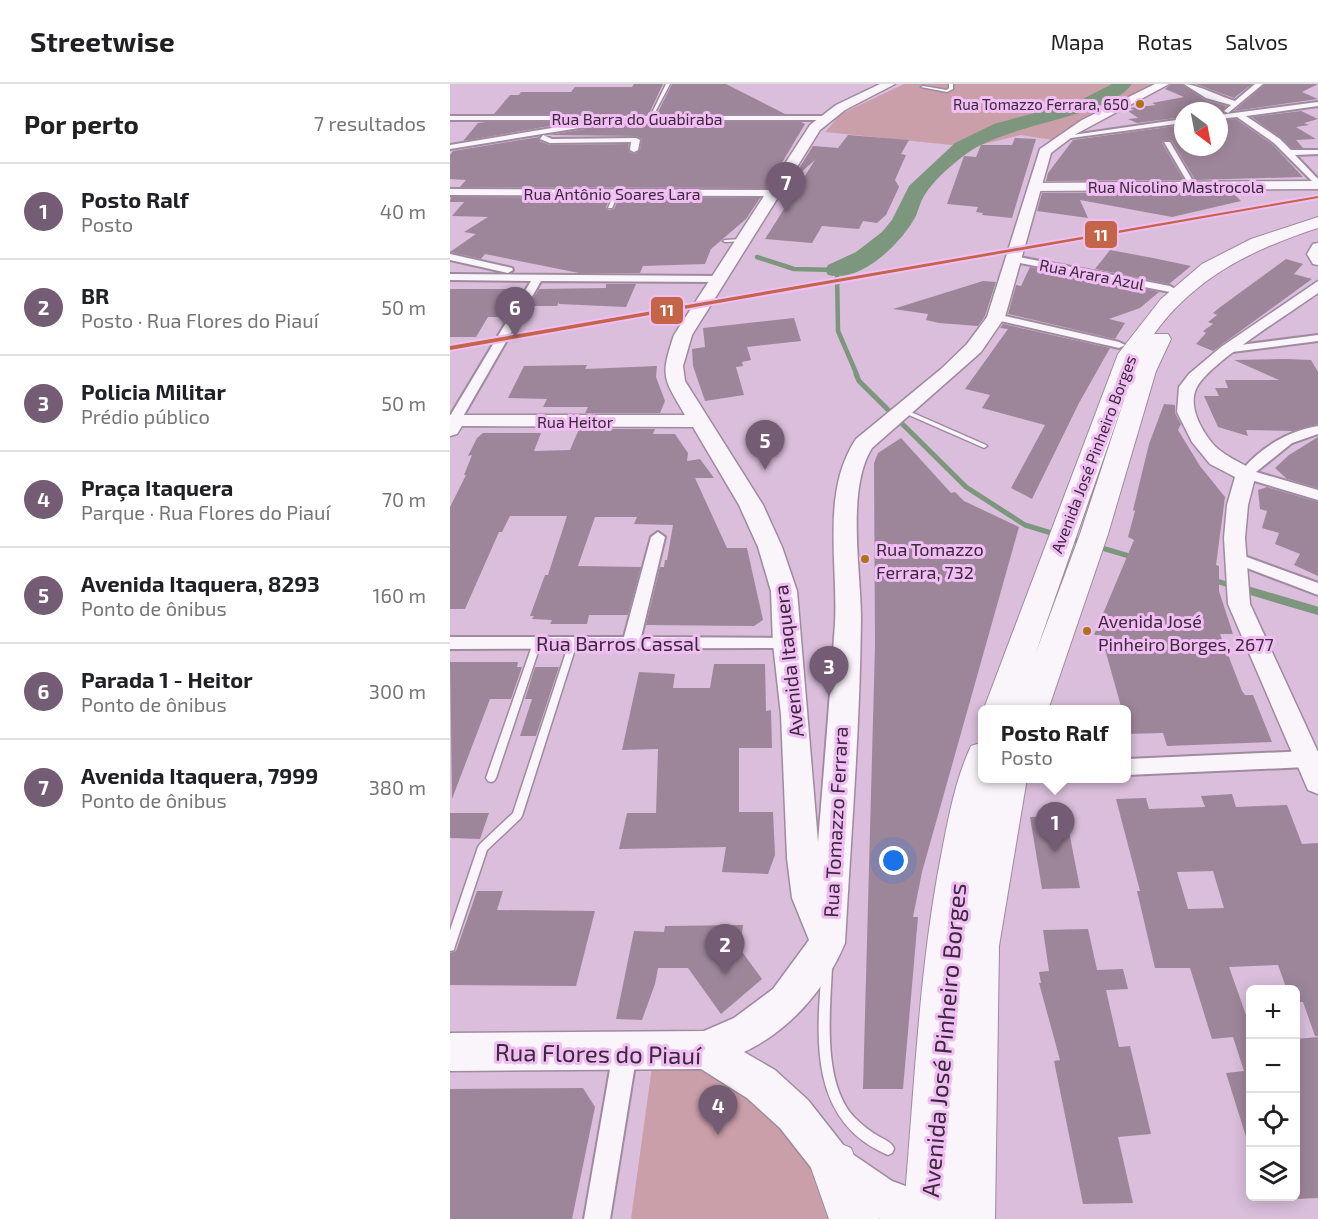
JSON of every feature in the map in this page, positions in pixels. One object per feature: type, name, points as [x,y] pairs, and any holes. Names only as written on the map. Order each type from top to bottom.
[{"type":"highway","name":"Avenida José Pinheiro Borges","points":[[1001,705],[1078,548],[1067,522],[1129,354],[1154,317],[1178,292],[1212,265],[1238,250],[1278,234],[1318,222]]},
{"type":"highway","name":"Avenida José Pinheiro Borges","points":[[1032,705],[1078,548],[1145,370],[1159,342],[1175,316],[1198,292],[1233,267],[1263,251],[1318,232]]},
{"type":"highway","name":"Avenida José Pinheiro Borges","points":[[942,1219],[949,916],[966,820],[978,776]]},
{"type":"highway","name":"Avenida José Pinheiro Borges","points":[[942,1219],[979,946],[1008,783]]},
{"type":"highway","points":[[834,1166],[854,1219]]},
{"type":"main road","name":"Avenida Itaquera","points":[[828,943],[809,898],[803,858],[795,715],[786,645],[784,591],[770,548],[752,505],[675,381],[673,366],[676,351],[719,279],[823,118],[889,84]]},
{"type":"main road","name":"Rua Tomazzo Ferrara","points":[[828,943],[848,620],[847,510],[850,476],[855,458],[864,444],[974,348],[996,317],[1045,152],[1063,136],[1107,111],[1163,84]]},
{"type":"main road","name":"Rua Heitor","points":[[452,423],[656,421],[693,411]]},
{"type":"main road","points":[[705,1050],[747,1031],[786,1002],[828,943]]},
{"type":"main road","name":"Rua Flores do Piauí","points":[[450,1052],[705,1050],[760,1084],[794,1114],[834,1166],[879,1198],[942,1219]]},
{"type":"street","points":[[1188,84],[1209,96],[1236,104]]},
{"type":"street","points":[[1228,110],[1258,84]]},
{"type":"street","points":[[1228,115],[1318,104]]},
{"type":"street","points":[[1238,114],[1278,141],[1318,184]]},
{"type":"street","name":"Rua Barra do Guabiraba","points":[[450,118],[823,118]]},
{"type":"street","points":[[450,147],[542,133],[608,118]]},
{"type":"street","points":[[1063,136],[1174,122]]},
{"type":"street","points":[[542,133],[543,138],[550,141],[636,140],[634,150]]},
{"type":"street","points":[[1167,144],[1194,186]]},
{"type":"street","points":[[1289,153],[1318,152]]},
{"type":"street","name":"Rua Nicolino Mastrocola","points":[[1034,187],[1318,184]]},
{"type":"street","name":"Rua Antônio Soares Lara","points":[[450,192],[774,193]]},
{"type":"street","points":[[1318,247],[1314,254],[1318,261]]},
{"type":"street","points":[[450,257],[501,268],[523,277]]},
{"type":"street","name":"Rua Arara Azul","points":[[1014,259],[1170,289]]},
{"type":"street","points":[[450,277],[719,279]]},
{"type":"street","points":[[452,423],[538,277]]},
{"type":"street","points":[[1318,286],[1196,375],[1188,388],[1185,404],[1188,420],[1215,459],[1246,474],[1318,495]]},
{"type":"street","points":[[996,317],[1119,345]]},
{"type":"street","points":[[1232,349],[1318,338]]},
{"type":"street","points":[[1318,430],[1288,438],[1268,452],[1246,474],[1237,505],[1235,565],[1239,604],[1318,782]]},
{"type":"street","points":[[631,643],[658,537]]},
{"type":"street","points":[[1235,565],[1318,589]]},
{"type":"street","name":"Rua Barros Cassal","points":[[450,643],[786,645]]},
{"type":"street","points":[[1131,767],[1308,759]]},
{"type":"street","points":[[597,1219],[625,1052]]},
{"type":"lane","points":[[650,118],[668,84]]},
{"type":"lane","points":[[922,87],[947,91],[951,89],[951,84]]},
{"type":"lane","points":[[610,207],[617,193]]},
{"type":"lane","points":[[724,241],[743,240]]},
{"type":"lane","points":[[896,418],[984,446]]},
{"type":"lane","points":[[491,778],[537,643]]},
{"type":"lane","points":[[450,946],[483,847],[517,816],[573,643]]},
{"type":"lane","points":[[828,943],[824,1016],[827,1066],[832,1086],[847,1118],[860,1132],[888,1149]]},
{"type":"shaded area","points":[[904,84],[1166,84],[1059,141],[1021,135],[971,147],[825,132],[841,114]]},
{"type":"shaded area","points":[[707,1065],[768,1103],[818,1166],[840,1219],[631,1219],[652,1067]]},
{"type":"building","points":[[634,84],[663,84],[649,114],[494,114],[510,95],[519,95],[521,92],[571,92],[575,87],[632,87]]},
{"type":"building","points":[[672,84],[726,84],[785,114],[657,114]]},
{"type":"building","points":[[1171,84],[1182,84],[1205,100],[1212,102],[1174,102],[1174,118],[1137,123],[1128,119],[1138,118],[1128,111],[1134,110],[1130,108],[1156,105],[1152,103],[1184,97],[1165,89]]},
{"type":"building","points":[[1196,84],[1252,84],[1234,98]]},
{"type":"building","points":[[1265,84],[1318,84],[1302,92],[1318,99],[1234,111]]},
{"type":"building","points":[[1301,111],[1318,119],[1304,123],[1309,125],[1296,127],[1316,139],[1296,140],[1303,148],[1292,148],[1252,117]]},
{"type":"building","points":[[1236,119],[1273,145],[1303,177],[1195,180],[1181,156],[1228,156],[1228,120]]},
{"type":"building","points":[[573,122],[463,141],[478,123]]},
{"type":"building","points":[[584,122],[801,122],[805,124],[767,188],[460,187],[466,180],[450,179],[450,155],[453,151],[539,137],[539,141],[550,145],[628,144],[629,152],[635,154],[640,150],[642,139],[636,136],[549,135],[585,129],[587,127]]},
{"type":"building","points":[[1174,126],[1174,144],[1172,141],[1164,140],[1162,143],[1184,180],[1046,181],[1048,173],[1073,140]]},
{"type":"building","points":[[848,135],[909,140],[901,154],[906,155],[895,180],[899,187],[886,215],[877,223],[863,221],[859,229],[822,226],[812,243],[765,239],[815,160],[791,181],[813,146],[838,148]]},
{"type":"building","points":[[1015,138],[1036,139],[1012,218],[982,215],[983,213],[976,212],[978,207],[947,204],[964,156],[976,157],[981,145],[1012,145]]},
{"type":"building","points":[[1232,192],[1241,201],[1172,217],[1080,200],[1088,218],[1037,211],[1042,193]]},
{"type":"building","points":[[451,197],[610,198],[606,207],[608,210],[614,209],[619,198],[760,198],[746,219],[711,249],[705,264],[643,266],[640,273],[579,273],[485,254],[481,259],[450,252],[476,234],[464,232],[488,217],[452,216],[464,202],[450,202]]},
{"type":"building","points":[[1110,250],[1191,266],[1169,284],[1095,269]]},
{"type":"building","points":[[1286,259],[1303,264],[1294,274],[1312,279],[1213,351],[1196,344],[1206,333],[1203,331],[1213,324],[1208,322],[1217,315],[1213,313]]},
{"type":"building","points":[[1030,267],[1159,292],[1140,308],[1109,319],[1125,323],[1115,339],[1008,314],[1016,285],[1021,286]]},
{"type":"building","points":[[983,281],[996,282],[985,316],[978,326],[939,323],[926,320],[928,314],[893,309]]},
{"type":"building","points":[[606,284],[636,284],[626,307],[559,304],[559,302],[557,306],[529,306],[539,289],[606,288]]},
{"type":"building","points":[[450,289],[524,289],[513,306],[508,306],[502,317],[488,317],[476,337],[450,337]]},
{"type":"building","points":[[794,318],[801,341],[747,347],[751,360],[742,362],[743,366],[736,367],[744,395],[705,401],[693,366],[692,349],[705,347],[703,328]]},
{"type":"building","points":[[1003,324],[1110,348],[1079,403],[1032,499],[1011,488],[1045,425],[982,408],[990,395],[965,389],[1008,329],[1000,328]]},
{"type":"building","points":[[1234,360],[1311,360],[1318,372],[1318,424],[1293,431],[1246,430],[1248,436],[1218,427],[1204,396],[1219,396],[1215,388],[1228,388],[1225,380],[1279,380]]},
{"type":"building","points":[[587,365],[585,369],[657,366],[656,377],[665,401],[660,413],[585,413],[588,407],[543,407],[547,399],[508,398],[524,366]]},
{"type":"building","points":[[1164,404],[1175,405],[1175,413],[1181,424],[1178,430],[1200,466],[1225,497],[1216,565],[1219,566],[1219,591],[1233,634],[1220,634],[1242,691],[1245,695],[1253,695],[1272,742],[1167,746],[1163,733],[1131,734],[1131,705],[1121,705],[1101,635],[1094,635],[1134,540],[1128,537],[1149,444]]},
{"type":"building","points":[[579,429],[655,429],[653,434],[675,434],[688,453],[687,461],[700,459],[714,478],[695,478],[727,548],[747,548],[763,620],[754,626],[646,625],[660,567],[664,567],[665,560],[667,560],[673,525],[634,524],[637,517],[595,517],[578,566],[641,567],[628,615],[589,615],[587,624],[550,624],[552,620],[532,619],[534,616],[530,616],[545,575],[548,575],[567,516],[510,516],[502,532],[499,532],[465,609],[450,609],[450,507],[466,475],[464,475],[472,455],[468,456],[477,438],[483,433],[541,433],[534,451],[570,450]]},
{"type":"building","points":[[1318,437],[1318,488],[1287,479],[1275,468],[1289,455]]},
{"type":"building","points":[[901,438],[951,493],[955,492],[964,501],[1019,527],[922,872],[913,917],[918,917],[903,1089],[863,1089],[875,646],[874,463],[878,453]]},
{"type":"building","points":[[1267,487],[1318,502],[1318,576],[1294,565],[1300,554],[1275,544],[1279,533],[1262,528],[1267,511],[1260,509],[1258,490]]},
{"type":"building","points":[[450,662],[518,662],[517,667],[522,667],[511,699],[490,699],[452,799]]},
{"type":"building","points":[[714,664],[765,664],[766,711],[771,710],[772,748],[739,748],[739,812],[773,812],[775,855],[768,874],[722,872],[726,847],[619,849],[627,813],[656,813],[658,749],[622,750],[639,672],[675,674],[673,688],[710,688]]},
{"type":"building","points":[[535,667],[559,667],[536,736],[520,736],[532,699],[525,699]]},
{"type":"building","points":[[1232,794],[1236,807],[1287,805],[1302,844],[1318,843],[1318,1036],[1315,1036],[1303,1002],[1300,1002],[1300,985],[1285,985],[1278,965],[1229,967],[1246,1015],[1246,1137],[1226,1073],[1244,1071],[1233,1037],[1212,1039],[1190,968],[1155,968],[1137,891],[1140,891],[1116,799],[1146,798],[1149,809],[1205,807],[1201,796]],"holes":[[[1213,871],[1224,908],[1188,909],[1177,872]]]},
{"type":"building","points":[[450,813],[489,813],[480,839],[450,838]]},
{"type":"building","points":[[1066,816],[1080,888],[1042,889],[1030,817]]},
{"type":"building","points":[[477,891],[503,891],[497,910],[595,911],[576,986],[450,985],[450,953],[456,951]]},
{"type":"building","points":[[743,925],[740,949],[762,979],[721,1014],[688,968],[658,968],[655,984],[642,1020],[616,1019],[634,931],[664,932],[665,926]]},
{"type":"building","points":[[1088,929],[1097,970],[1123,969],[1128,989],[1106,990],[1119,1047],[1130,1046],[1151,1134],[1118,1137],[1133,1203],[1083,1204],[1054,1061],[1060,1060],[1039,983],[1041,983],[1039,972],[1049,971],[1043,930]]},
{"type":"building","points":[[1318,1037],[1318,1198],[1300,1199],[1300,1039]]},
{"type":"building","points":[[583,1088],[595,1107],[572,1219],[450,1219],[450,1089]]},
{"type":"waterway","points":[[837,270],[864,257],[890,237],[902,221],[917,191],[962,147],[1001,128],[1085,104],[1105,96],[1124,84]]},
{"type":"waterway","points":[[757,257],[794,269],[837,270],[838,331],[857,375]]},
{"type":"waterway","points":[[856,374],[859,381],[966,487],[1025,525],[1084,543]]},
{"type":"waterway","points":[[1095,546],[1136,558]]},
{"type":"waterway","points":[[1210,579],[1239,588]]},
{"type":"waterway","points":[[1234,586],[1318,611]]},
{"type":"transit line","name":"11","points":[[450,348],[1318,197]]},
{"type":"place","name":"Rua Tomazzo Ferrara, 650","points":[[1140,104]]},
{"type":"place","name":"Avenida Itaquera, 7999","points":[[786,212]]},
{"type":"place","name":"Parada 1 - Heitor","points":[[515,337]]},
{"type":"place","name":"Avenida Itaquera, 8293","points":[[765,470]]},
{"type":"place","name":"Rua Tomazzo Ferrara, 732","points":[[865,559]]},
{"type":"place","name":"Avenida José Pinheiro Borges, 2677","points":[[1087,631]]},
{"type":"place","name":"Policia Militar","points":[[829,696]]},
{"type":"place","name":"Posto Ralf","points":[[1055,852]]},
{"type":"place","name":"BR","points":[[725,974]]},
{"type":"place","name":"Praça Itaquera","points":[[718,1135]]}]
